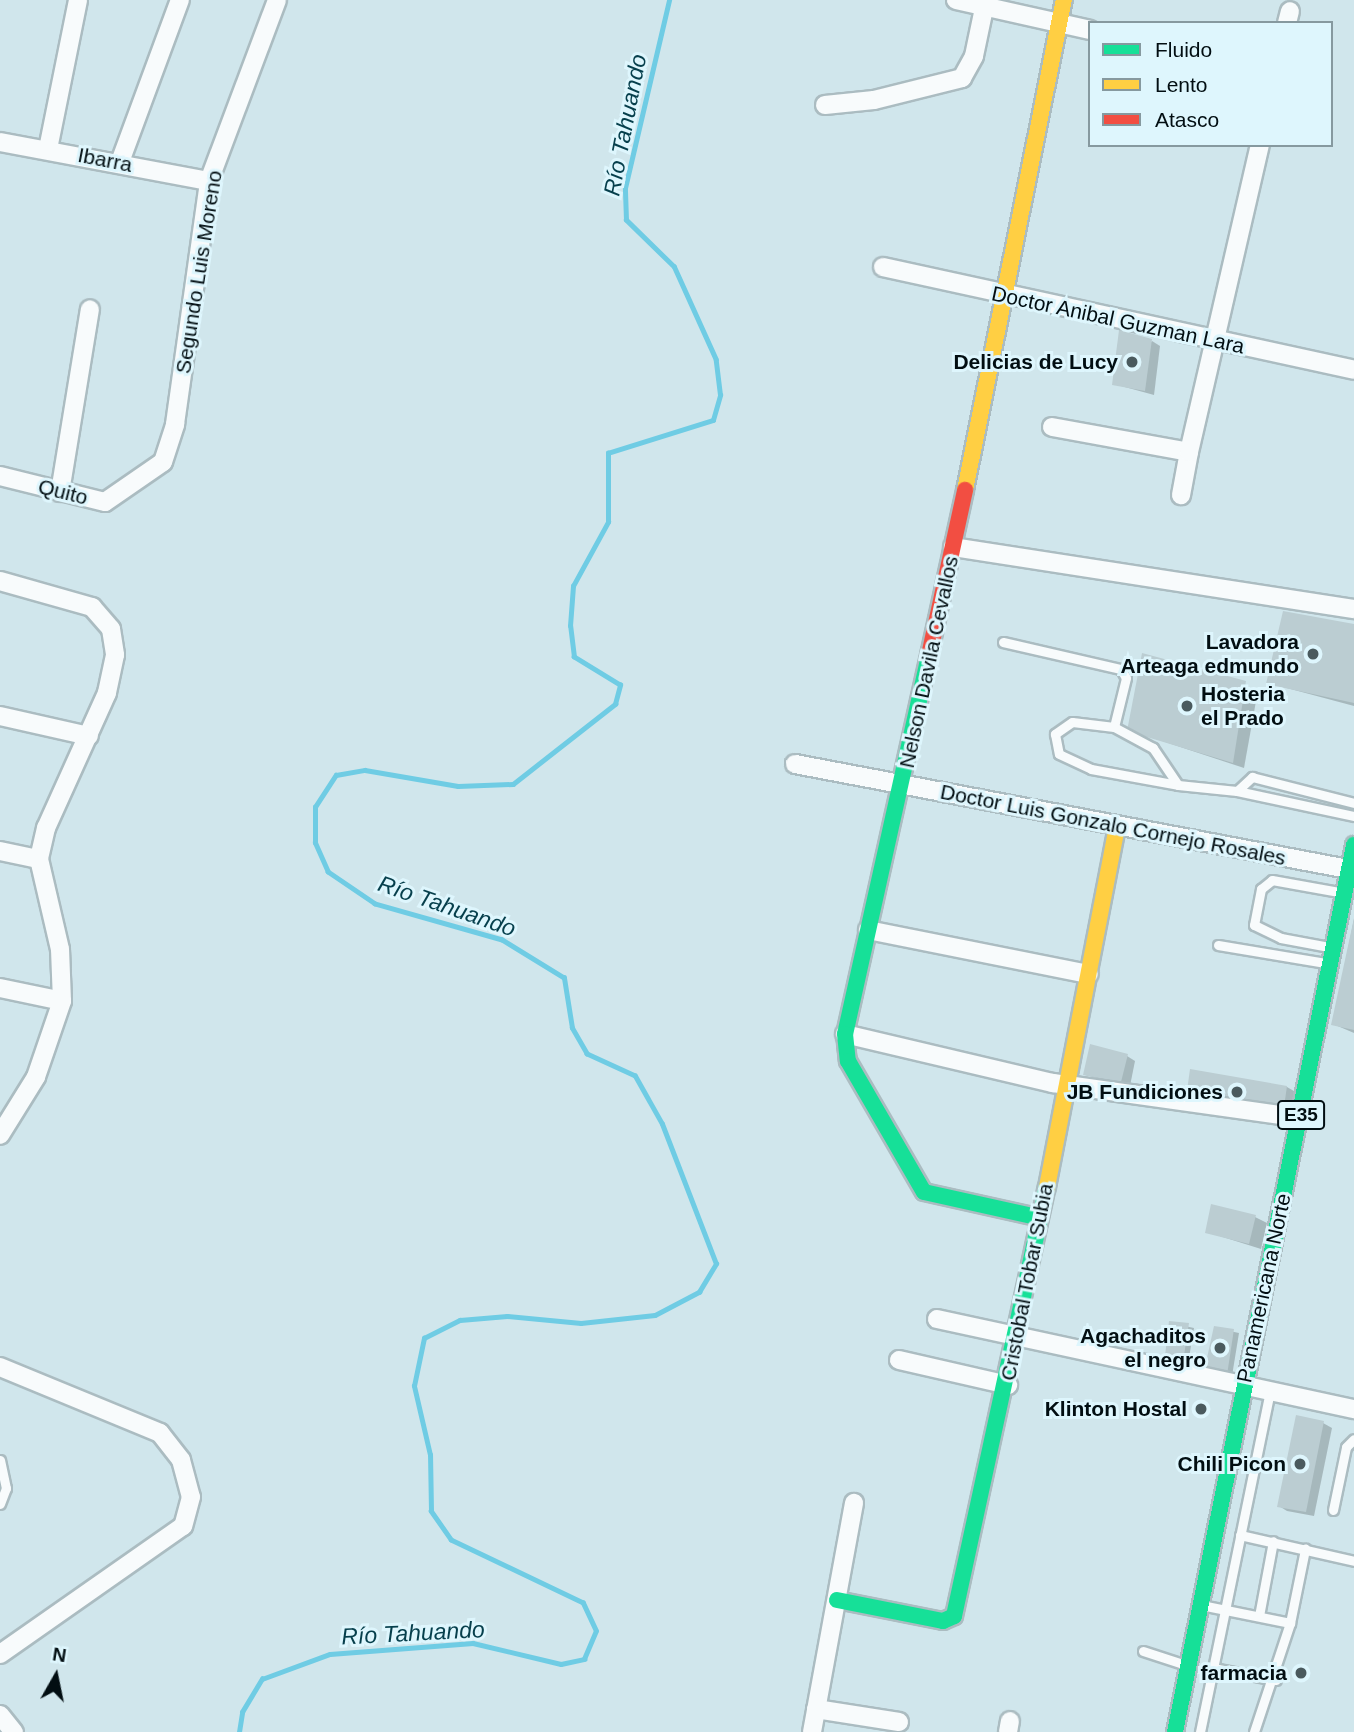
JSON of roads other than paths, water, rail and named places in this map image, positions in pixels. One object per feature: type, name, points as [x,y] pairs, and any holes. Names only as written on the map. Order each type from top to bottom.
[{"type":"main road","name":"Nelson Davila Cevallos","points":[[1037,1217],[924,1192],[848,1061],[845,1034],[953,547],[1064,0]]},
{"type":"main road","name":"Cristobal Tobar Subia","points":[[837,1600],[943,1622],[954,1616],[1008,1385],[1037,1217],[1068,1084],[1117,828]]},
{"type":"main road","name":"Panamericana Norte","points":[[1175,1732],[1243,1384],[1301,1118],[1354,845]]},
{"type":"street","points":[[48,149],[78,0]]},
{"type":"street","points":[[120,162],[180,0]]},
{"type":"street","name":"Segundo Luis Moreno","points":[[125,493],[163,461],[175,424],[209,181],[277,0]]},
{"type":"street","points":[[956,0],[1088,30]]},
{"type":"street","points":[[825,105],[874,100],[962,78],[974,56],[984,8]]},
{"type":"street","name":"Ibarra","points":[[0,142],[120,162],[209,181]]},
{"type":"street","points":[[1181,495],[1260,147]]},
{"type":"street","name":"Doctor Anibal Guzman Lara","points":[[883,267],[1003,297],[1354,370]]},
{"type":"street","points":[[60,492],[90,309]]},
{"type":"street","points":[[1052,427],[1189,452]]},
{"type":"street","name":"Quito","points":[[0,476],[105,502],[125,493]]},
{"type":"street","points":[[953,547],[1354,609]]},
{"type":"street","points":[[0,581],[92,607],[111,629],[115,655],[89,736],[46,828],[39,859],[64,970],[62,1001],[36,1077],[2,1132]]},
{"type":"street","points":[[0,716],[89,736]]},
{"type":"street","name":"Doctor Luis Gonzalo Cornejo Rosales","points":[[795,764],[1117,828],[1348,869]]},
{"type":"street","points":[[0,851],[39,859]]},
{"type":"street","points":[[867,930],[1089,974]]},
{"type":"street","points":[[0,988],[62,1001]]},
{"type":"street","points":[[845,1034],[1068,1084],[1301,1118]]},
{"type":"street","points":[[937,1319],[1354,1409]]},
{"type":"street","points":[[899,1360],[1008,1385]]},
{"type":"street","points":[[0,1367],[160,1433],[181,1460],[191,1497],[191,1511],[176,1531],[0,1654]]},
{"type":"street","points":[[812,1732],[854,1503]]},
{"type":"street","points":[[816,1709],[899,1722]]},
{"type":"street","points":[[0,1715],[14,1732]]},
{"type":"lane","points":[[1003,642],[1121,669],[1126,678],[1114,727]]},
{"type":"lane","points":[[1178,785],[1153,748],[1114,727],[1072,722],[1060,728],[1055,746],[1079,766],[1178,785],[1237,791],[1354,816]]},
{"type":"lane","points":[[1237,791],[1252,777],[1354,803]]},
{"type":"lane","points":[[1332,955],[1281,938],[1254,925],[1261,889],[1272,880],[1344,893]]},
{"type":"lane","points":[[1218,945],[1332,955]]},
{"type":"lane","points":[[1200,1732],[1270,1390]]},
{"type":"lane","points":[[1333,1510],[1346,1447],[1354,1439]]},
{"type":"lane","points":[[0,1460],[6,1488],[0,1504]]},
{"type":"lane","points":[[1240,1535],[1354,1561]]},
{"type":"lane","points":[[1259,1616],[1273,1541]]},
{"type":"lane","points":[[1254,1732],[1276,1680],[1305,1549]]},
{"type":"lane","points":[[1200,1605],[1290,1623]]},
{"type":"lane","points":[[1143,1651],[1188,1665]]},
{"type":"lane","points":[[1213,1668],[1276,1680]]},
{"type":"waterway","name":"Río Tahuando","points":[[239,1732],[242,1712],[262,1679],[330,1654],[473,1643],[561,1664],[584,1659],[596,1631],[583,1603],[451,1540],[431,1511],[430,1455],[414,1386],[424,1338],[460,1320],[507,1316],[581,1323],[655,1315],[699,1292],[716,1264],[662,1124],[635,1076],[587,1054],[572,1028],[564,978],[502,940],[375,904],[328,872],[315,843],[315,807],[336,775],[365,770],[458,786],[513,784],[615,704],[620,685],[574,657],[570,626],[573,586],[608,522],[608,453],[713,420],[720,395],[716,360],[674,267],[626,220],[625,188],[669,0]]},
{"type":"place","name":"Delicias de Lucy","points":[[1132,362]]},
{"type":"place","name":"Lavadora Arteaga edmundo","points":[[1313,654]]},
{"type":"place","name":"Hosteria el Prado","points":[[1187,706]]},
{"type":"place","name":"JB Fundiciones","points":[[1237,1092]]},
{"type":"place","name":"Agachaditos el negro","points":[[1220,1348]]},
{"type":"place","name":"Klinton Hostal","points":[[1201,1409]]},
{"type":"place","name":"Chili Picon","points":[[1300,1464]]},
{"type":"place","name":"farmacia","points":[[1301,1673]]}]
